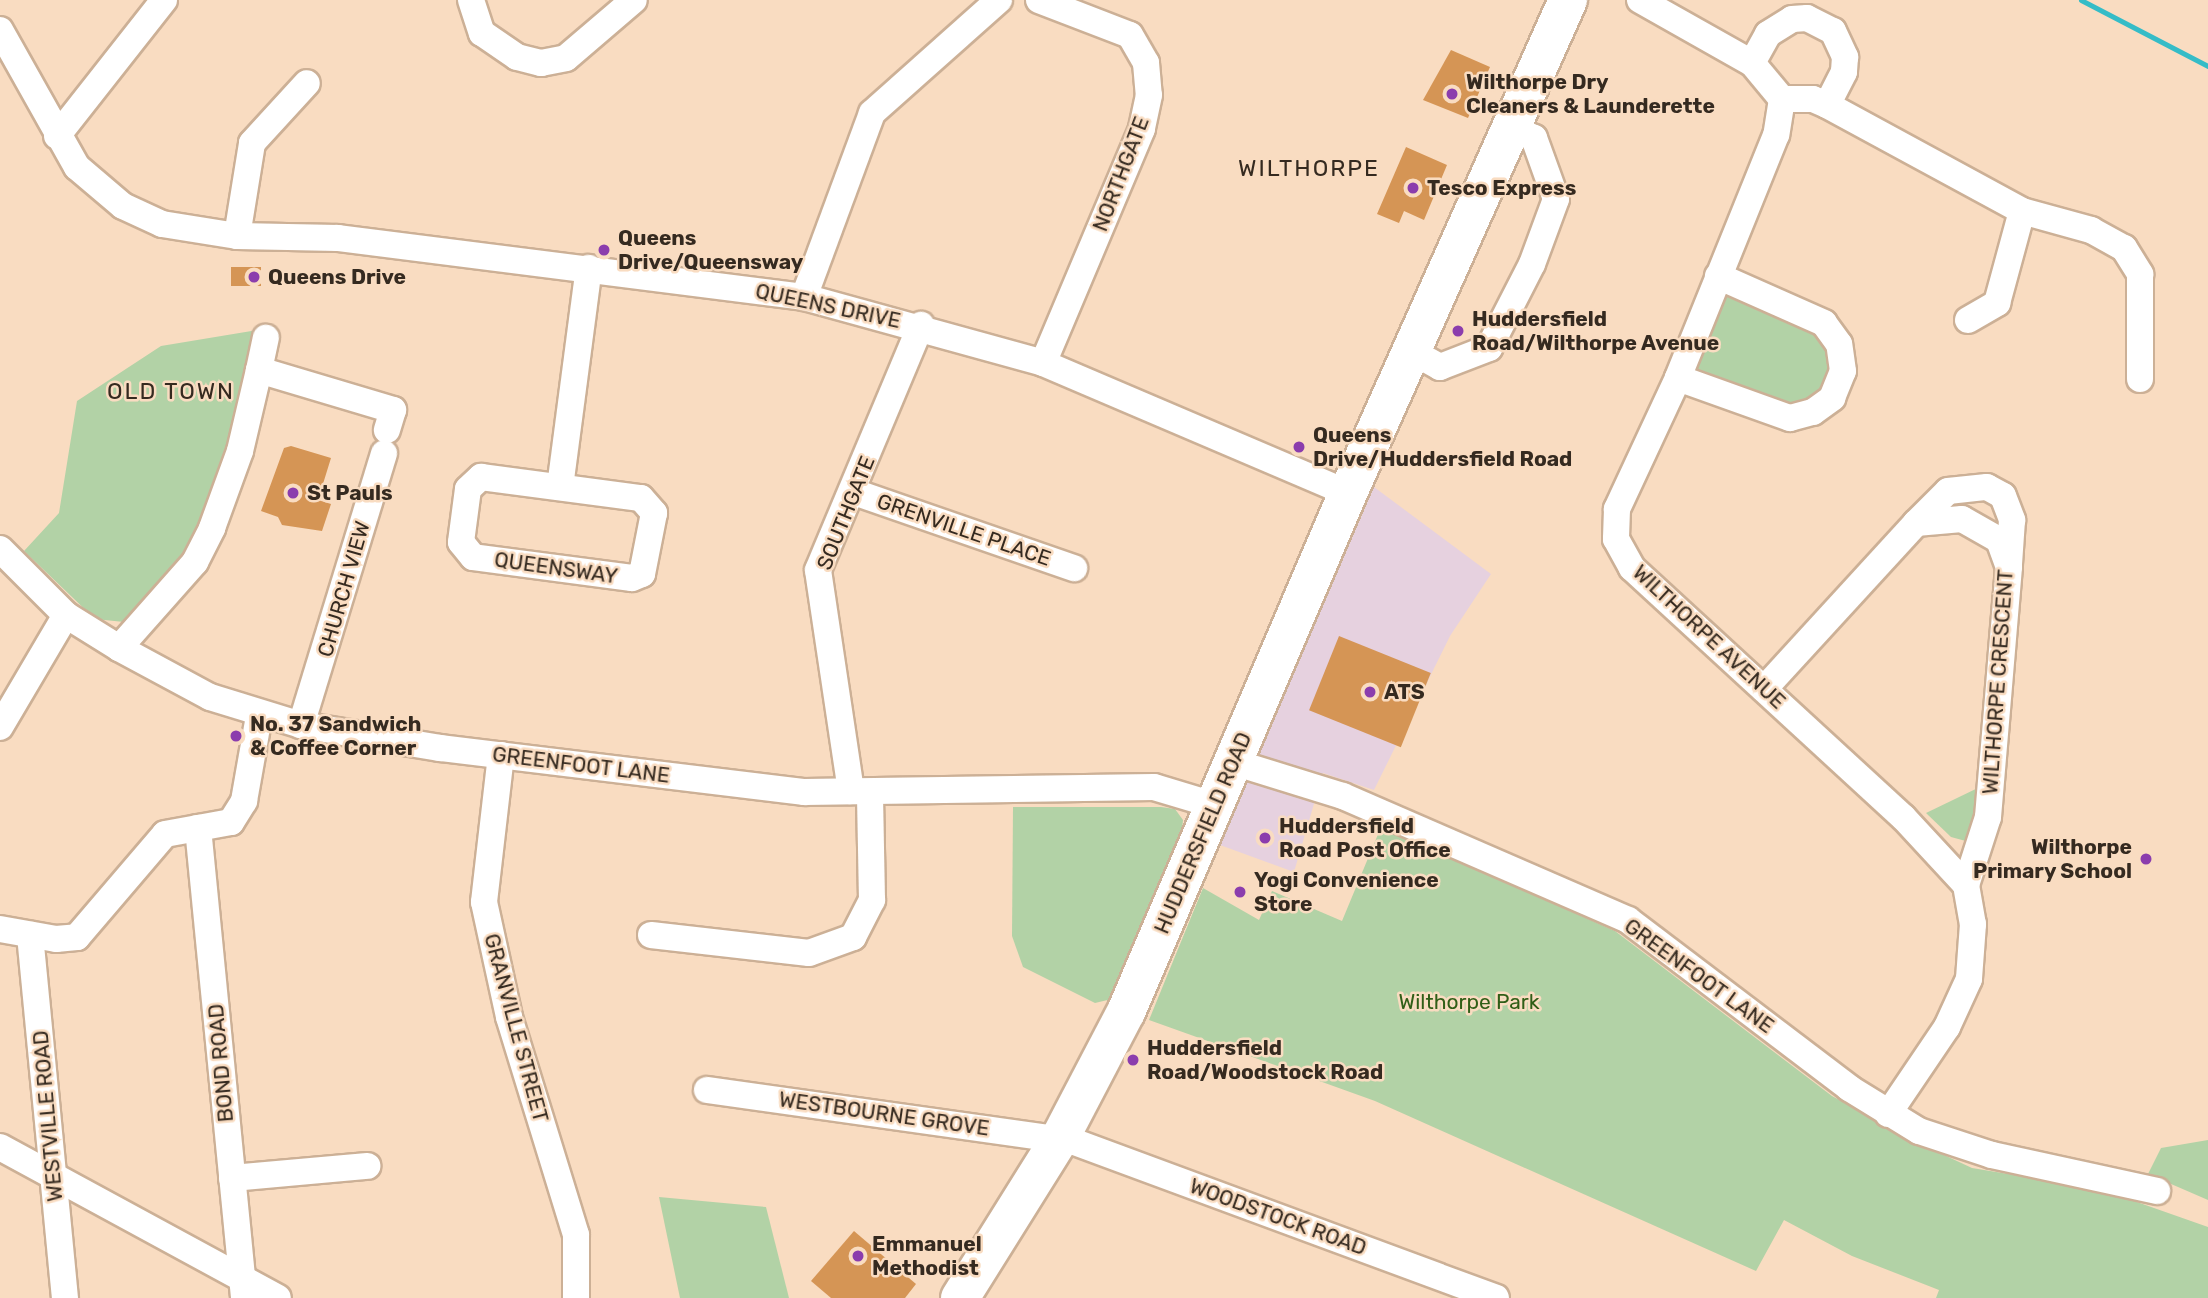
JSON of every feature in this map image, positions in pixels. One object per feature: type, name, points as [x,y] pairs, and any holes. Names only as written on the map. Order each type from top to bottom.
[{"type":"highway","name":"HUDDERSFIELD ROAD","points":[[960,1298],[1060,1138],[1126,1012],[1348,493],[1568,0]]},
{"type":"street","points":[[57,136],[164,0]]},
{"type":"street","points":[[471,0],[482,33],[517,57],[541,63],[566,58],[634,0]]},
{"type":"street","points":[[804,297],[872,113],[999,0]]},
{"type":"street","name":"NORTHGATE","points":[[1040,0],[1130,35],[1146,63],[1150,94],[1142,129],[1043,363]]},
{"type":"street","points":[[1640,0],[1752,63],[1782,99],[1827,105],[2022,211],[2091,230],[2124,248],[2140,274],[2140,379]]},
{"type":"street","points":[[1752,63],[1779,24],[1792,19],[1821,22],[1837,37],[1845,57],[1827,105]]},
{"type":"street","name":"QUEENS DRIVE","points":[[0,30],[57,136],[77,167],[123,206],[162,224],[237,236],[338,238],[804,297],[921,325],[1043,363],[1348,493]]},
{"type":"street","points":[[237,236],[252,143],[307,83]]},
{"type":"street","name":"WILTHORPE AVENUE","points":[[1782,99],[1776,135],[1678,378],[1617,509],[1616,539],[1632,568],[1966,884]]},
{"type":"street","points":[[1413,352],[1440,367],[1489,348],[1532,264],[1556,199],[1534,138],[1510,127]]},
{"type":"street","points":[[1968,320],[1997,303],[2022,211]]},
{"type":"street","points":[[560,487],[589,268]]},
{"type":"street","points":[[1678,378],[1790,418],[1813,412],[1832,398],[1843,371],[1839,344],[1824,323],[1718,276]]},
{"type":"street","name":"SOUTHGATE","points":[[651,935],[808,953],[853,937],[872,900],[860,791],[818,570],[854,492],[921,325]]},
{"type":"street","points":[[119,648],[195,562],[212,528],[240,451],[266,338]]},
{"type":"street","name":"CHURCH VIEW","points":[[259,370],[393,410],[301,725]]},
{"type":"street","name":"QUEENSWAY","points":[[481,477],[560,487],[641,498],[654,513],[642,575],[632,578],[473,557],[461,542],[468,489],[481,477]]},
{"type":"street","points":[[1764,690],[1948,491],[1987,487],[2003,496],[2012,520],[2009,567]]},
{"type":"street","name":"GRENVILLE PLACE","points":[[854,492],[1074,568]]},
{"type":"street","name":"WILTHORPE CRESCENT","points":[[1916,523],[1962,519],[1998,540],[2009,567],[1988,817],[1966,884]]},
{"type":"street","name":"GREENFOOT LANE","points":[[0,549],[66,615],[119,648],[259,716],[301,725],[501,755],[804,792],[1154,787],[1214,805]]},
{"type":"street","points":[[0,727],[66,615]]},
{"type":"street","points":[[0,929],[30,935],[77,937],[165,834],[231,822],[239,813],[259,716]]},
{"type":"street","name":"GRANVILLE STREET","points":[[501,755],[484,902],[509,1017],[576,1235],[576,1298]]},
{"type":"street","name":"GREENFOOT LANE","points":[[1233,762],[1343,796],[1628,920],[1888,1114],[1947,1143],[2157,1191]]},
{"type":"street","name":"BOND ROAD","points":[[198,828],[243,1288]]},
{"type":"street","points":[[1888,1114],[1947,1027],[1969,979],[1973,924],[1966,884]]},
{"type":"street","name":"WESTVILLE ROAD","points":[[30,935],[65,1298]]},
{"type":"street","name":"WESTBOURNE GROVE","points":[[707,1090],[1060,1138]]},
{"type":"street","name":"WOODSTOCK ROAD","points":[[1060,1138],[1496,1298]]},
{"type":"street","points":[[0,1147],[243,1288],[278,1298]]},
{"type":"street","points":[[232,1178],[367,1166]]},
{"type":"shaded area","points":[[1374,487],[1491,574],[1450,636],[1374,790],[1323,773],[1294,872],[1220,845]]},
{"type":"green space","points":[[1726,289],[1819,328],[1837,367],[1829,391],[1792,410],[1695,374]]},
{"type":"green space","points":[[258,330],[233,449],[189,555],[124,622],[95,619],[24,551],[59,513],[77,401],[161,346]]},
{"type":"green space","points":[[1984,785],[1973,843],[1951,837],[1926,813]]},
{"type":"green space","points":[[1013,807],[1161,807],[1175,809],[1183,820],[1181,839],[1116,998],[1095,1003],[1023,967],[1012,936]]},
{"type":"green space","name":"Wilthorpe Park","points":[[1381,827],[1615,931],[1832,1096],[1914,1141],[1972,1168],[2100,1189],[2208,1227],[2208,1298],[1936,1298],[1939,1290],[1852,1256],[1784,1220],[1756,1271],[1375,1101],[1149,1020],[1203,888],[1259,920],[1272,891],[1342,921]]},
{"type":"green space","points":[[2208,1140],[2208,1200],[2148,1174],[2161,1148]]},
{"type":"green space","points":[[659,1197],[766,1207],[789,1298],[680,1298]]},
{"type":"building","points":[[1451,50],[1490,67],[1468,118],[1423,100]]},
{"type":"building","name":"Tesco Express","points":[[1406,147],[1447,165],[1424,220],[1404,211],[1399,223],[1377,214]]},
{"type":"building","points":[[231,267],[261,267],[261,286],[231,286]]},
{"type":"building","name":"St Pauls","points":[[291,446],[331,458],[318,500],[331,504],[322,531],[282,525],[278,517],[261,511],[284,448]]},
{"type":"building","name":"ATS","points":[[1339,636],[1431,673],[1401,747],[1309,710]]},
{"type":"building","name":"Emmanuel Methodist","points":[[854,1231],[916,1284],[905,1298],[831,1298],[811,1281]]},
{"type":"waterway","points":[[2081,0],[2208,66]]},
{"type":"place","name":"Wilthorpe Dry Cleaners & Launderette","points":[[1452,94]]},
{"type":"place","name":"Tesco Express","points":[[1413,188]]},
{"type":"place","name":"Queens Drive/Queensway","points":[[604,250]]},
{"type":"place","name":"Queens Drive","points":[[254,277]]},
{"type":"place","name":"Huddersfield Road/Wilthorpe Avenue","points":[[1458,331]]},
{"type":"place","name":"Queens Drive/Huddersfield Road","points":[[1299,447]]},
{"type":"place","name":"St Pauls","points":[[293,493]]},
{"type":"place","name":"ATS","points":[[1370,692]]},
{"type":"place","name":"No. 37 Sandwich & Coffee Corner","points":[[236,736]]},
{"type":"place","name":"Huddersfield Road Post Office","points":[[1265,838]]},
{"type":"place","name":"Wilthorpe Primary School","points":[[2146,859]]},
{"type":"place","name":"Yogi Convenience Store","points":[[1240,892]]},
{"type":"place","name":"Huddersfield Road/Woodstock Road","points":[[1133,1060]]},
{"type":"place","name":"Emmanuel Methodist","points":[[858,1256]]},
{"type":"district","name":"WILTHORPE","points":[[1309,168]]},
{"type":"district","name":"OLD TOWN","points":[[171,391]]}]
